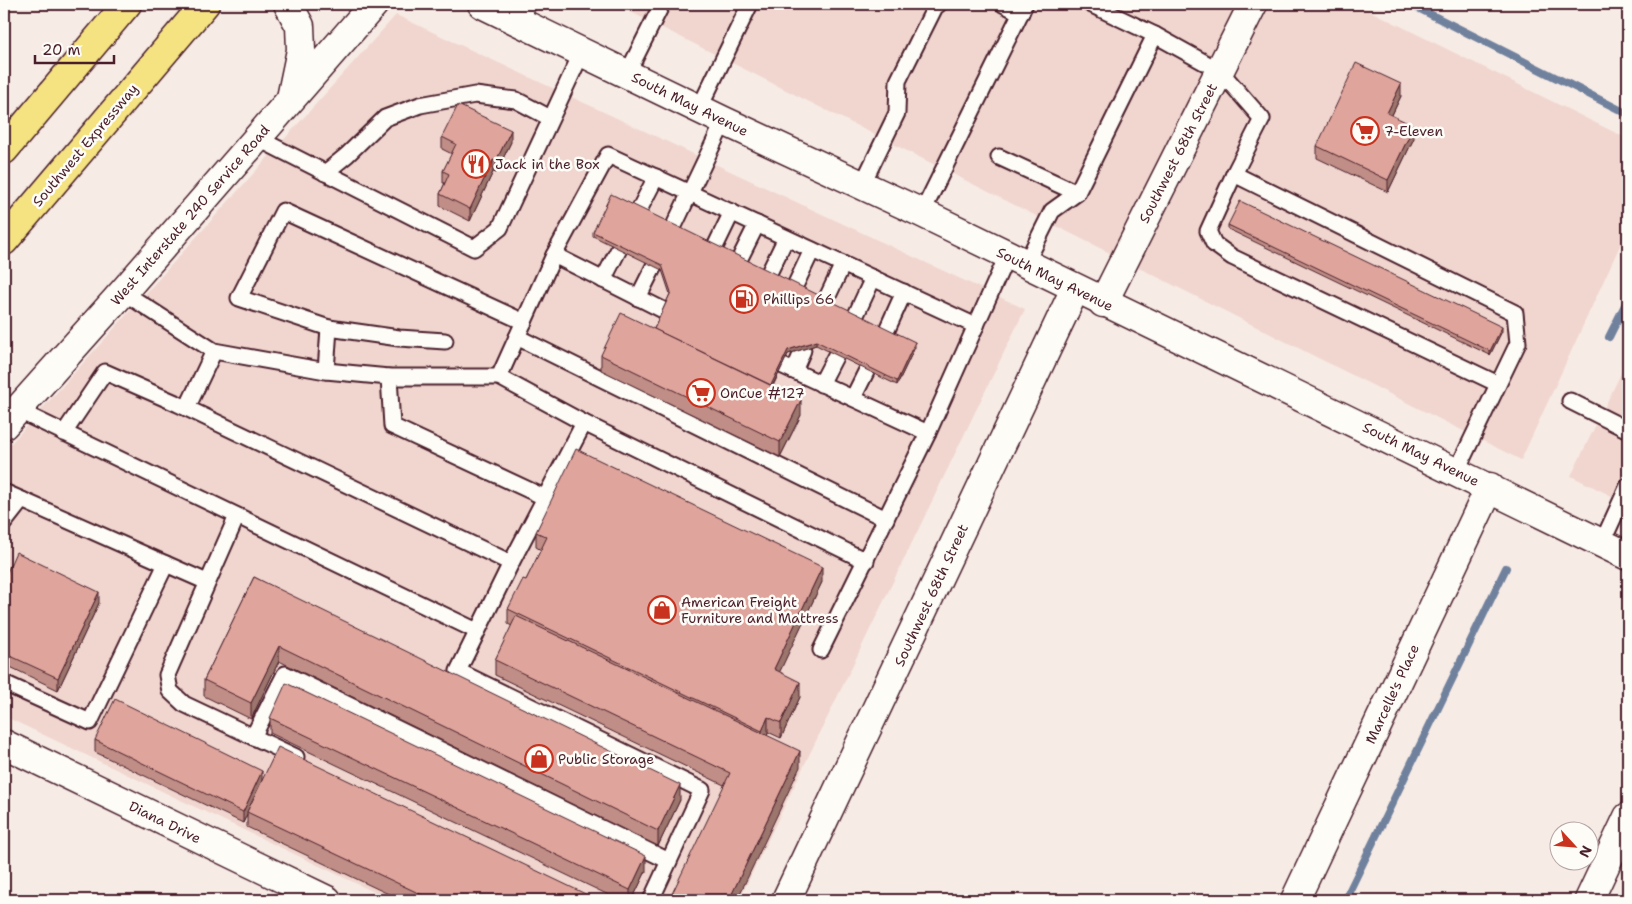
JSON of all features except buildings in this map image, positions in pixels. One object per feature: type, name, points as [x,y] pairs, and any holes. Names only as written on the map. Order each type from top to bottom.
[{"type":"highway","points":[[4,150],[127,4]]},
{"type":"highway","name":"Southwest Expressway","points":[[4,241],[205,4]]},
{"type":"main road","points":[[288,4],[300,26],[300,50],[290,100]]},
{"type":"main road","name":"West Interstate 240 Service Road","points":[[10,418],[123,292],[374,4]]},
{"type":"main road","name":"South May Avenue","points":[[482,4],[524,13],[582,52],[724,121],[922,213],[1628,556]]},
{"type":"main road","name":"Southwest 68th Street","points":[[1103,302],[1253,4]]},
{"type":"main road","name":"Southwest 68th Street","points":[[786,900],[1075,289]]},
{"type":"main road","name":"Marcelle's Place","points":[[1295,900],[1490,488]]},
{"type":"main road","name":"Diana Drive","points":[[4,744],[327,900]]},
{"type":"main road","points":[[1589,900],[1628,817]]},
{"type":"lane","points":[[627,74],[662,4]]},
{"type":"lane","points":[[699,109],[750,4]]},
{"type":"lane","points":[[862,185],[897,113],[898,81],[938,4]]},
{"type":"lane","points":[[922,213],[1023,8],[1003,4]]},
{"type":"lane","points":[[1090,4],[1155,35],[1220,71],[1262,119],[1208,231],[1214,244],[1232,257],[1498,384]]},
{"type":"lane","points":[[821,650],[928,433],[976,326],[1016,260],[1052,211],[1077,193],[1155,35]]},
{"type":"lane","points":[[257,138],[474,248],[500,228],[582,52]]},
{"type":"lane","points":[[326,173],[347,156],[385,118],[420,106],[475,95],[516,100],[550,118]]},
{"type":"lane","points":[[673,228],[724,121]]},
{"type":"lane","points":[[499,377],[554,256],[608,155],[976,326]]},
{"type":"lane","points":[[999,157],[1077,193]]},
{"type":"lane","points":[[1234,174],[1515,313],[1518,343],[1456,472]]},
{"type":"lane","points":[[638,212],[656,177]]},
{"type":"lane","points":[[445,341],[399,338],[329,328],[238,298],[283,210],[524,322]]},
{"type":"lane","points":[[714,249],[732,212]]},
{"type":"lane","points":[[739,260],[757,224]]},
{"type":"lane","points":[[768,274],[786,238]]},
{"type":"lane","points":[[603,280],[619,249]]},
{"type":"lane","points":[[794,288],[812,250]]},
{"type":"lane","points":[[554,256],[665,310]]},
{"type":"lane","points":[[825,302],[843,264]]},
{"type":"lane","points":[[638,298],[654,266]]},
{"type":"lane","points":[[855,317],[873,278]]},
{"type":"lane","points":[[123,292],[214,350],[326,371],[388,377],[499,377],[584,423],[866,561]]},
{"type":"lane","points":[[886,332],[904,292]]},
{"type":"lane","points":[[326,371],[329,328]]},
{"type":"lane","points":[[517,337],[886,519]]},
{"type":"lane","points":[[187,408],[214,350]]},
{"type":"lane","points":[[803,350],[788,368],[928,433]]},
{"type":"lane","points":[[821,384],[836,355]]},
{"type":"lane","points":[[853,398],[867,370]]},
{"type":"lane","points":[[64,433],[105,372],[187,408],[511,563]]},
{"type":"lane","points":[[388,377],[392,426],[546,498]]},
{"type":"lane","points":[[1570,401],[1628,430]]},
{"type":"lane","points":[[10,418],[64,433],[477,631]]},
{"type":"lane","points":[[584,423],[511,563],[458,671],[702,790],[651,900]]},
{"type":"lane","points":[[1602,543],[1628,486]]},
{"type":"lane","points":[[4,492],[207,582]]},
{"type":"lane","points":[[4,523],[22,500]]},
{"type":"lane","points":[[237,516],[167,675],[170,691],[184,704],[306,762]]},
{"type":"lane","points":[[4,682],[90,722],[166,564]]},
{"type":"lane","points":[[253,737],[285,674],[669,861]]},
{"type":"shaded area","points":[[615,4],[1356,4],[1628,139],[1628,228],[1521,460]]},
{"type":"shaded area","points":[[396,15],[1025,309],[739,900],[391,900],[4,716],[4,451]]},
{"type":"shaded area","points":[[1628,359],[1628,504],[1571,476]]},
{"type":"waterway","points":[[1410,4],[1628,114]]},
{"type":"waterway","points":[[1609,337],[1628,299]]},
{"type":"waterway","points":[[1345,900],[1506,568]]},
{"type":"place","name":"7-Eleven","points":[[1365,131]]},
{"type":"place","name":"Jack in the Box","points":[[476,164]]},
{"type":"place","name":"Phillips 66","points":[[744,299]]},
{"type":"place","name":"OnCue #127","points":[[701,393]]},
{"type":"place","name":"American Freight Furniture and Mattress","points":[[662,610]]},
{"type":"place","name":"Public Storage","points":[[539,759]]}]
